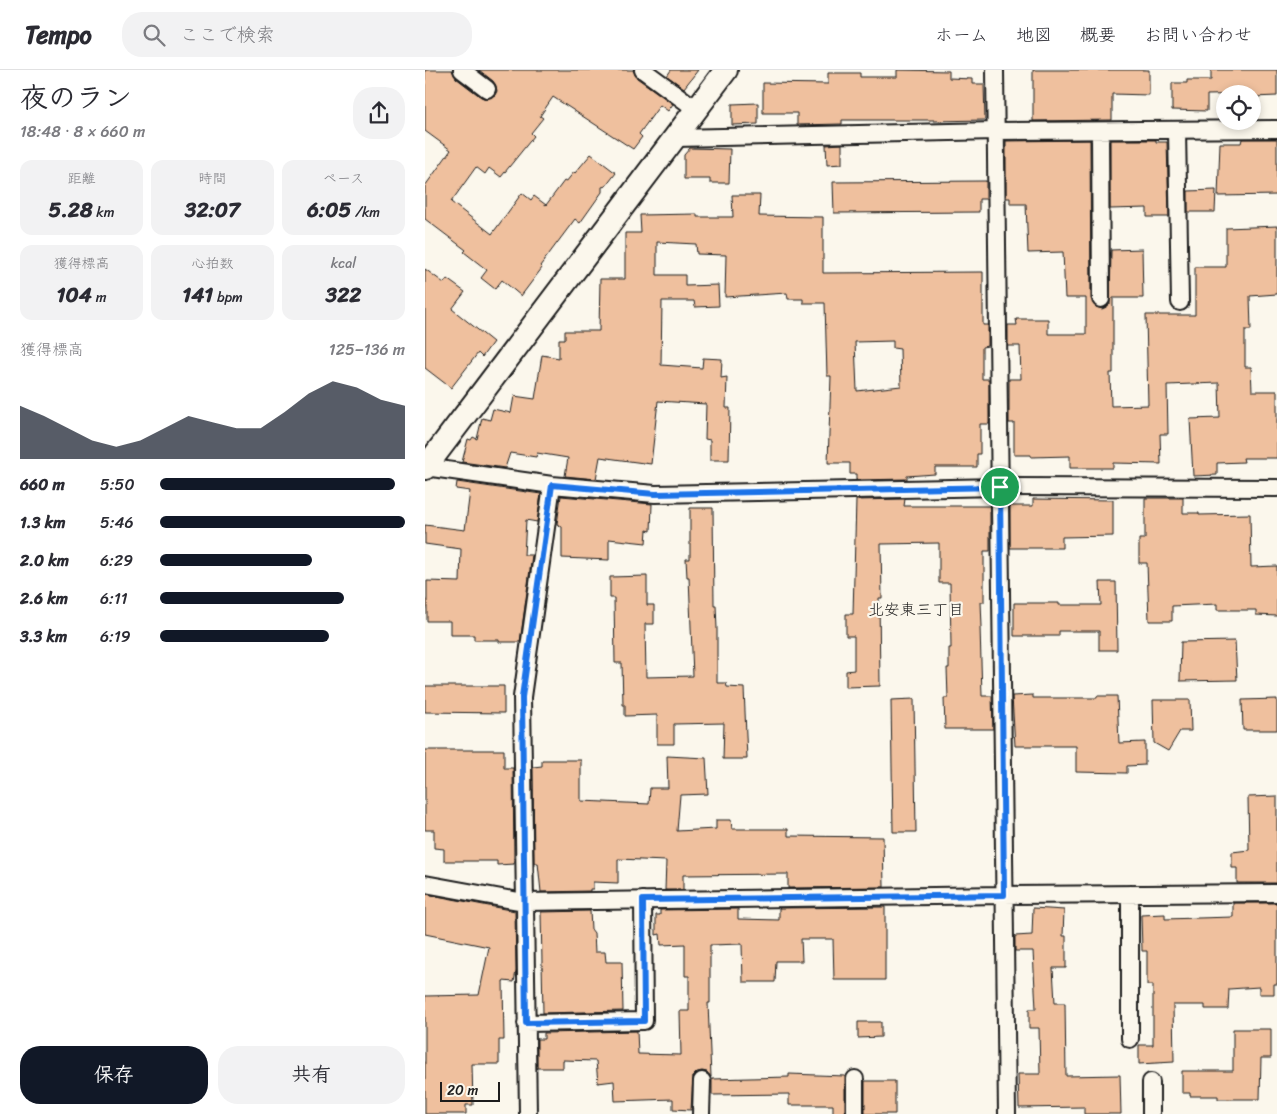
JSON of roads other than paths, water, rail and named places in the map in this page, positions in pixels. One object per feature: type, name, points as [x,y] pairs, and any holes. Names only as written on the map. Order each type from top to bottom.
[{"type":"street","points":[[462,70],[487,89]]},
{"type":"street","points":[[643,70],[696,110]]},
{"type":"street","points":[[726,70],[425,467],[552,485],[655,494],[1000,487],[1277,488]]},
{"type":"street","points":[[995,70],[1007,1114]]},
{"type":"street","points":[[1100,130],[1101,300]]},
{"type":"street","points":[[1177,130],[1180,302]]},
{"type":"street","points":[[675,138],[996,131],[1277,130]]},
{"type":"street","points":[[528,1114],[522,697],[552,485]]},
{"type":"street","points":[[425,884],[524,902],[1277,893]]},
{"type":"street","points":[[1130,894],[1130,1038]]},
{"type":"street","points":[[526,1023],[644,1021],[643,900]]},
{"type":"street","points":[[855,1078],[855,1114]]},
{"type":"street","points":[[701,1114],[702,1081]]},
{"type":"street","points":[[1151,1082],[1151,1114]]},
{"type":"district","name":"北安東三丁目","points":[[916,609]]}]
